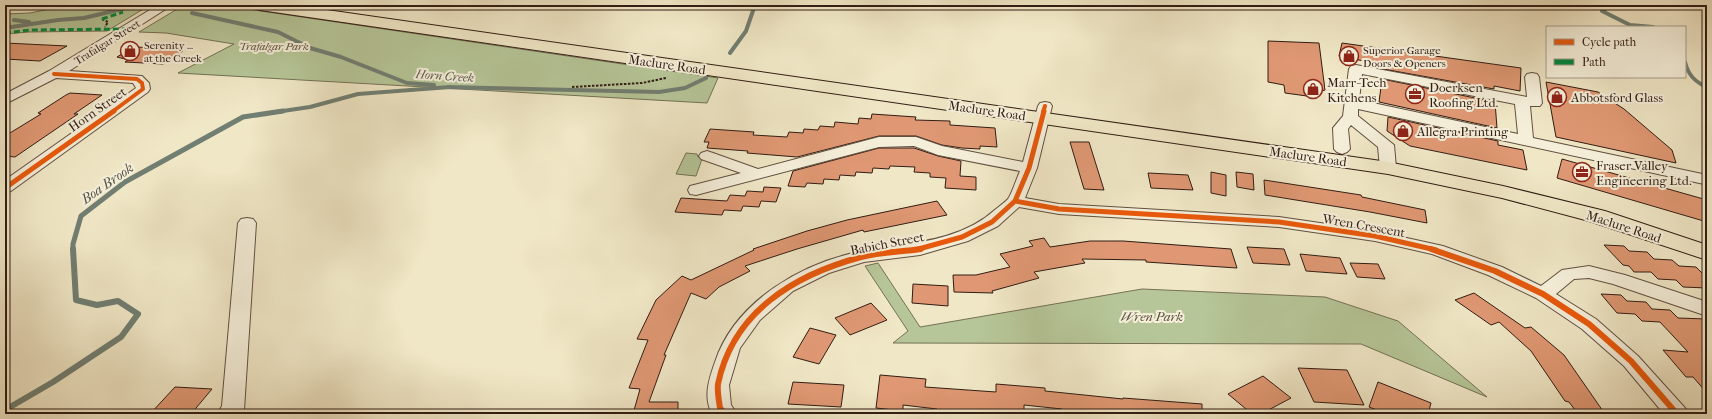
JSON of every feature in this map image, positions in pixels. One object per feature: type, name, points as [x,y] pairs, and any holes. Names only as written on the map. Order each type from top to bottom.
[{"type":"main road","name":"Maclure Road","points":[[260,5],[1044,112],[1342,149],[1597,216],[1707,253]]},
{"type":"main road","name":"Maclure Road","points":[[332,5],[1044,112],[1499,178],[1588,202],[1707,240]]},
{"type":"street","name":"Trafalgar Street","points":[[5,100],[54,74],[166,5]]},
{"type":"street","points":[[1342,149],[1340,128],[1351,110],[1356,69],[1536,103],[1532,76]]},
{"type":"street","name":"Horn Street","points":[[5,188],[143,89],[142,83],[137,79],[54,74]]},
{"type":"street","points":[[1522,100],[1526,140]]},
{"type":"street","points":[[1351,110],[1526,140],[1704,179]]},
{"type":"street","points":[[1351,110],[1386,145],[1387,162]]},
{"type":"street","name":"Babich Street","points":[[726,414],[720,408],[718,385],[730,347],[753,315],[786,288],[822,269],[862,257],[920,249],[962,237],[992,222],[1015,201],[1029,168],[1044,112]]},
{"type":"street","points":[[696,190],[879,142],[898,140],[916,142],[938,150],[1029,168]]},
{"type":"street","points":[[707,156],[758,174]]},
{"type":"street","name":"Wren Crescent","points":[[1015,201],[1059,209],[1280,222],[1375,236],[1437,250],[1495,271],[1543,294],[1589,324],[1631,361],[1677,414]]},
{"type":"street","points":[[230,412],[247,224]]},
{"type":"street","points":[[1543,294],[1569,274],[1590,272],[1618,279],[1707,309]]},
{"type":"path","points":[[102,19],[108,22],[104,26],[108,28]]},
{"type":"path","points":[[572,87],[642,83],[669,78]]},
{"type":"green space","points":[[70,5],[150,5],[107,31],[29,32],[5,34],[5,14],[30,13]]},
{"type":"green space","name":"Trafalgar Park","points":[[184,5],[220,5],[718,78],[707,103],[178,73],[234,44],[166,33],[139,32]]},
{"type":"green space","points":[[686,153],[697,154],[698,157],[702,159],[696,176],[676,174]]},
{"type":"green space","name":"Wren Park","points":[[878,263],[920,327],[1142,289],[1325,297],[1398,321],[1487,397],[1361,344],[893,343],[908,331],[865,266]]},
{"type":"building","points":[[1268,41],[1319,43],[1325,90],[1307,96],[1285,93],[1284,85],[1268,82]]},
{"type":"building","points":[[5,43],[67,46],[40,61],[5,59]]},
{"type":"building","points":[[1342,43],[1521,68],[1520,91],[1494,86],[1494,89],[1383,69],[1384,65],[1339,56]]},
{"type":"building","points":[[134,47],[183,51],[163,64],[125,62],[129,60],[117,57]]},
{"type":"building","points":[[1382,79],[1495,102],[1497,128],[1379,102]]},
{"type":"building","points":[[1546,82],[1598,92],[1624,109],[1672,150],[1676,163],[1556,137]]},
{"type":"building","points":[[70,93],[102,95],[74,114],[78,114],[15,157],[5,156],[5,136],[41,114],[38,113]]},
{"type":"building","points":[[872,114],[916,117],[915,120],[950,121],[950,125],[995,128],[997,147],[980,146],[980,149],[962,148],[942,145],[916,136],[879,136],[797,157],[707,148],[709,142],[704,142],[710,129],[754,132],[753,135],[787,137],[789,132],[803,133],[804,129],[818,130],[820,126],[834,127],[835,122],[858,124],[859,118],[871,119]]},
{"type":"building","points":[[1388,117],[1498,141],[1498,145],[1523,150],[1527,170],[1410,146],[1387,131]]},
{"type":"building","points":[[1070,142],[1089,142],[1104,190],[1084,189]]},
{"type":"building","points":[[879,148],[914,148],[938,156],[961,161],[960,176],[976,177],[976,190],[945,188],[946,178],[930,177],[930,173],[914,172],[915,167],[890,166],[889,169],[873,168],[872,173],[856,172],[855,176],[840,175],[839,180],[824,179],[823,184],[807,183],[805,187],[788,186],[793,171]]},
{"type":"building","points":[[1562,159],[1707,200],[1707,222],[1557,178]]},
{"type":"building","points":[[1211,172],[1226,175],[1226,196],[1211,193]]},
{"type":"building","points":[[1236,172],[1253,174],[1254,190],[1237,187]]},
{"type":"building","points":[[1148,173],[1188,175],[1193,190],[1151,188]]},
{"type":"building","points":[[1264,180],[1361,195],[1362,197],[1425,210],[1427,223],[1265,195]]},
{"type":"building","points":[[764,187],[781,188],[776,202],[761,201],[759,207],[743,206],[741,211],[724,210],[722,215],[675,212],[681,198],[727,201],[730,195],[745,196],[747,191],[763,192]]},
{"type":"building","points":[[937,201],[947,215],[864,232],[863,230],[797,249],[745,266],[750,271],[719,287],[706,299],[691,293],[664,355],[666,355],[649,402],[678,402],[678,414],[633,414],[640,389],[629,388],[648,340],[637,339],[656,300],[682,276],[691,280],[754,250],[753,249],[807,231],[847,220]]},
{"type":"building","points":[[1044,238],[1050,247],[1090,241],[1123,241],[1231,249],[1237,268],[1146,262],[1146,260],[1082,259],[1085,263],[1034,272],[1039,278],[992,291],[993,293],[954,292],[953,275],[976,275],[1010,267],[1000,254],[1033,246],[1029,241]]},
{"type":"building","points":[[1604,245],[1624,246],[1629,251],[1647,252],[1654,259],[1672,260],[1679,266],[1696,267],[1703,274],[1707,274],[1707,288],[1683,287],[1676,280],[1658,279],[1651,272],[1634,272],[1629,266],[1623,265]]},
{"type":"building","points":[[1247,247],[1284,249],[1290,265],[1253,263]]},
{"type":"building","points":[[1300,254],[1340,258],[1347,274],[1306,271]]},
{"type":"building","points":[[1350,263],[1378,264],[1385,279],[1357,277]]},
{"type":"building","points":[[913,284],[948,286],[948,306],[912,303]]},
{"type":"building","points":[[1474,293],[1525,328],[1531,327],[1564,355],[1605,414],[1578,414],[1569,402],[1565,401],[1531,351],[1499,322],[1491,325],[1455,300]]},
{"type":"building","points":[[1601,294],[1621,295],[1627,301],[1646,302],[1652,309],[1670,310],[1678,318],[1707,319],[1707,393],[1693,377],[1686,377],[1663,350],[1688,352],[1660,322],[1642,321],[1635,314],[1617,313]]},
{"type":"building","points":[[871,303],[887,320],[850,335],[835,318]]},
{"type":"building","points":[[810,328],[836,335],[819,364],[793,357]]},
{"type":"building","points":[[1298,368],[1347,370],[1364,405],[1314,402]]},
{"type":"building","points":[[880,375],[926,379],[925,387],[996,392],[996,384],[1045,388],[1045,391],[1123,399],[1202,404],[1202,414],[1062,414],[1062,409],[1024,405],[1024,414],[963,414],[937,412],[937,409],[903,405],[903,411],[876,408]]},
{"type":"building","points":[[1263,376],[1291,398],[1261,414],[1252,414],[1228,394]]},
{"type":"building","points":[[793,382],[844,385],[841,407],[788,404]]},
{"type":"building","points":[[1378,382],[1431,403],[1428,414],[1387,414],[1369,407]]},
{"type":"building","points":[[175,387],[212,389],[191,414],[150,414]]},
{"type":"waterway","name":"Horn Creek","points":[[730,53],[746,31],[755,5]]},
{"type":"waterway","points":[[1611,5],[1602,11],[1630,25],[1642,26]]},
{"type":"waterway","name":"Horn Creek","points":[[5,28],[58,20],[84,18],[126,8]]},
{"type":"waterway","name":"Horn Creek","points":[[192,13],[278,32],[310,48],[341,57],[407,83],[434,85]]},
{"type":"waterway","points":[[14,20],[29,22]]},
{"type":"waterway","points":[[1686,65],[1693,78],[1707,87]]},
{"type":"waterway","name":"Horn Creek","points":[[450,87],[659,92],[685,88],[706,78]]},
{"type":"waterway","name":"Boa Brook","points":[[276,112],[310,107],[358,94],[450,87]]},
{"type":"waterway","name":"Boa Brook","points":[[73,249],[81,216],[125,182],[243,117],[283,111]]},
{"type":"waterway","name":"Boa Brook","points":[[5,410],[53,382],[121,337],[138,314],[118,301],[97,305],[76,300],[73,249]]},
{"type":"marked path","points":[[102,19],[123,12]]},
{"type":"marked path","points":[[5,33],[30,30],[127,29]]},
{"type":"cycle path","points":[[5,188],[143,89],[142,83],[137,79],[54,74]]},
{"type":"cycle path","points":[[726,414],[720,408],[718,385],[730,347],[753,315],[786,287],[822,269],[862,257],[920,249],[962,237],[992,222],[1015,201],[1029,168],[1045,106]]},
{"type":"cycle path","points":[[1015,201],[1059,209],[1279,222],[1375,236],[1437,250],[1495,271],[1543,294],[1589,324],[1631,361],[1677,414]]},
{"type":"place","name":"Serenity ... at the Creek","points":[[130,51]]},
{"type":"place","name":"Superior Garage Doors & Openers","points":[[1349,56]]},
{"type":"place","name":"Marr-Tech Kitchens","points":[[1313,89]]},
{"type":"place","name":"Doerksen Roofing Ltd.","points":[[1415,94]]},
{"type":"place","name":"Abbotsford Glass","points":[[1557,97]]},
{"type":"place","name":"Allegra Printing","points":[[1403,131]]},
{"type":"place","name":"Fraser Valley Engineering Ltd.","points":[[1582,172]]}]
